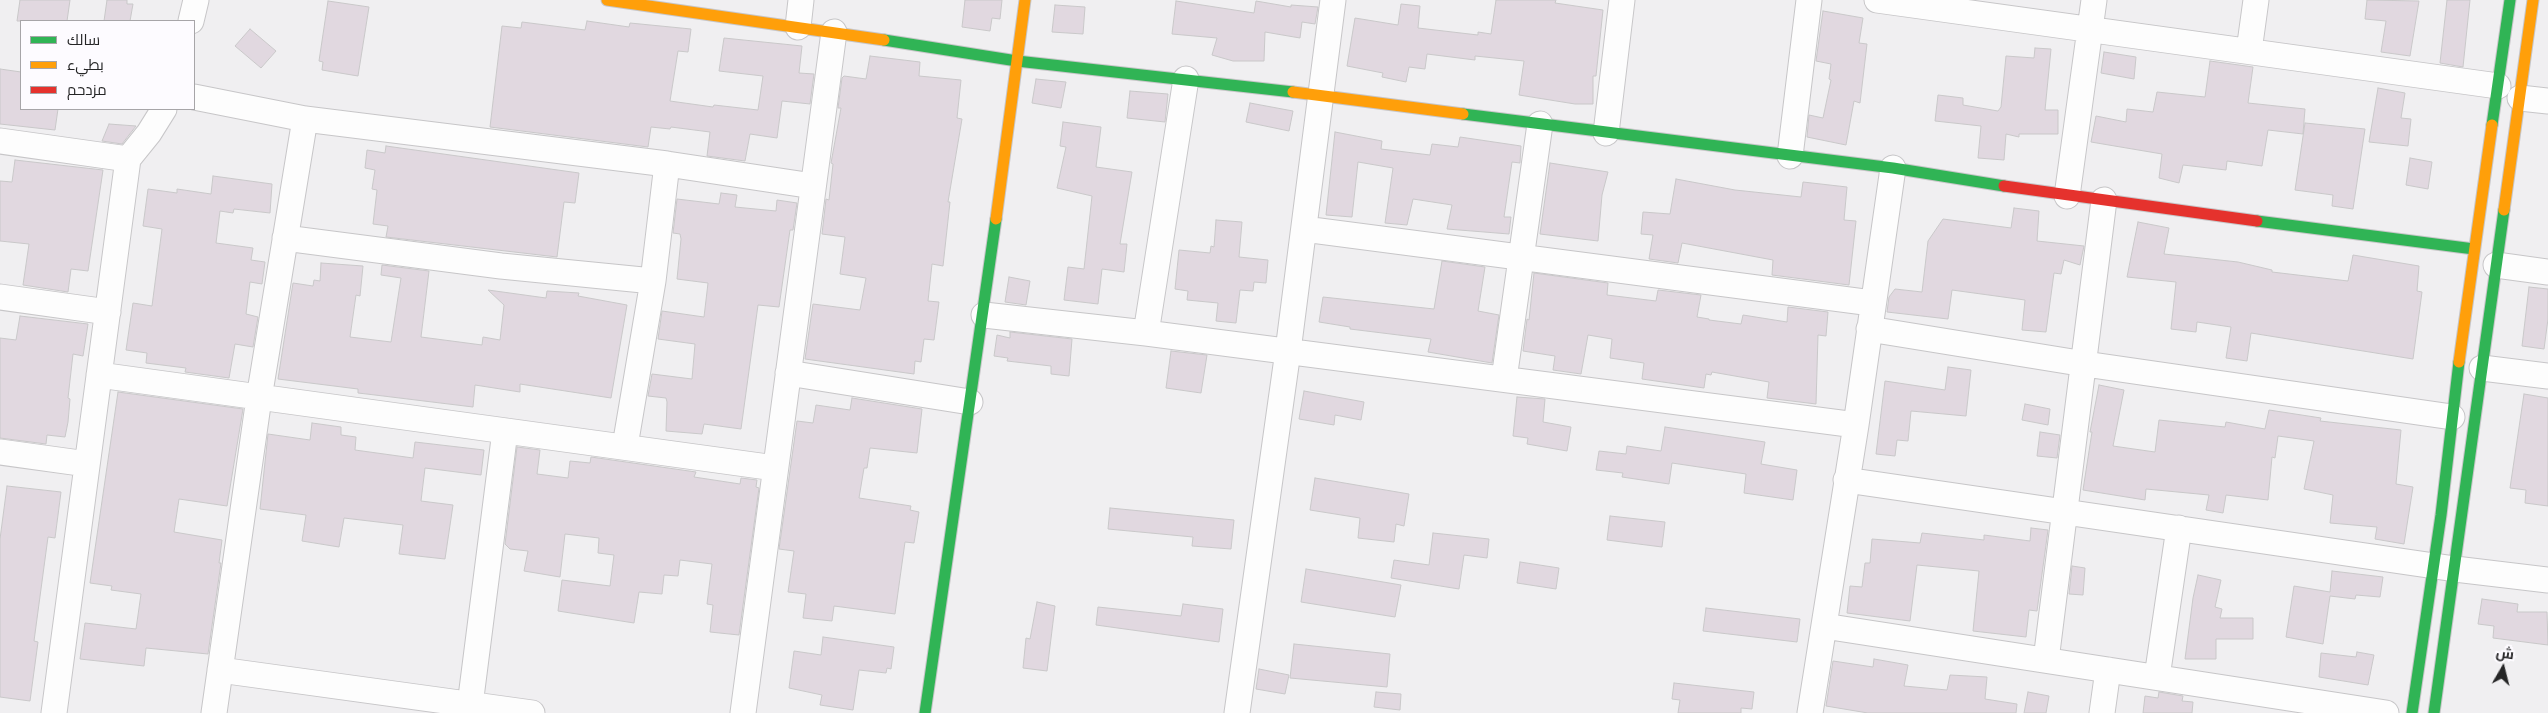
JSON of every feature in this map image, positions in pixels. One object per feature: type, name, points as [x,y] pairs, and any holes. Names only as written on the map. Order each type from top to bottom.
[{"type":"street","points":[[191,20],[196,0]]},
{"type":"street","points":[[607,0],[653,8],[798,26],[1017,61],[1186,79],[1893,168],[2067,196],[2474,249]]},
{"type":"street","points":[[798,26],[801,0]]},
{"type":"street","points":[[924,713],[984,315],[1025,0]]},
{"type":"street","points":[[1237,713],[1288,352],[1333,0]]},
{"type":"street","points":[[1606,133],[1622,0]]},
{"type":"street","points":[[1790,156],[1809,0]]},
{"type":"street","points":[[1877,0],[2498,86]]},
{"type":"street","points":[[2067,196],[2094,0]]},
{"type":"street","points":[[2249,51],[2256,0]]},
{"type":"street","points":[[2434,713],[2452,417],[2510,0]]},
{"type":"street","points":[[2412,713],[2444,567],[2482,368],[2533,0]]},
{"type":"street","points":[[743,713],[834,32]]},
{"type":"street","points":[[1146,333],[1186,79]]},
{"type":"street","points":[[195,97],[305,118],[667,164],[813,186]]},
{"type":"street","points":[[2520,98],[2548,101]]},
{"type":"street","points":[[54,713],[128,159],[149,133],[163,110]]},
{"type":"street","points":[[214,713],[259,398],[305,118]]},
{"type":"street","points":[[1504,379],[1540,124]]},
{"type":"street","points":[[0,141],[128,159]]},
{"type":"street","points":[[625,446],[653,281],[667,164]]},
{"type":"street","points":[[1810,713],[1856,425],[1872,303],[1893,168]]},
{"type":"street","points":[[2046,660],[2085,364],[2104,200]]},
{"type":"street","points":[[1304,229],[1872,303]]},
{"type":"street","points":[[285,238],[501,266],[653,281]]},
{"type":"street","points":[[2496,265],[2548,272]]},
{"type":"street","points":[[0,297],[108,312]]},
{"type":"street","points":[[984,315],[1146,333],[1856,425]]},
{"type":"street","points":[[1869,329],[2085,364],[2452,417]]},
{"type":"street","points":[[2482,368],[2548,376]]},
{"type":"street","points":[[788,373],[970,402]]},
{"type":"street","points":[[99,375],[775,468]]},
{"type":"street","points":[[470,708],[505,431]]},
{"type":"street","points":[[0,452],[88,464]]},
{"type":"street","points":[[1846,480],[2444,567],[2548,580]]},
{"type":"street","points":[[2157,677],[2179,528]]},
{"type":"street","points":[[1824,626],[2386,713]]},
{"type":"street","points":[[220,670],[470,708],[532,713]]},
{"type":"street","points":[[2102,713],[2108,670]]},
{"type":"building","points":[[20,0],[70,0],[67,20],[17,21]]},
{"type":"building","points":[[107,0],[127,0],[127,4],[133,4],[130,20],[104,20]]},
{"type":"building","points":[[965,0],[1002,0],[1000,19],[992,18],[990,31],[962,27]]},
{"type":"building","points":[[1496,0],[1556,0],[1555,3],[1603,10],[1596,76],[1593,76],[1593,104],[1575,104],[1519,95],[1524,61],[1475,56],[1475,60],[1427,54],[1425,69],[1409,67],[1406,82],[1382,77],[1383,73],[1347,66],[1355,18],[1398,25],[1401,4],[1420,6],[1418,28],[1478,35],[1478,32],[1491,34]]},
{"type":"building","points":[[2367,0],[2419,1],[2410,56],[2381,52],[2386,21],[2365,19]]},
{"type":"building","points":[[2447,0],[2470,0],[2463,67],[2440,63]]},
{"type":"building","points":[[328,1],[369,7],[358,76],[322,70],[323,62],[319,61]]},
{"type":"building","points":[[1176,1],[1254,13],[1256,1],[1291,7],[1291,5],[1318,7],[1315,24],[1302,22],[1300,38],[1265,32],[1264,61],[1233,61],[1212,55],[1217,38],[1172,34]]},
{"type":"building","points":[[1055,5],[1085,7],[1083,34],[1052,32]]},
{"type":"building","points":[[1823,11],[1863,18],[1859,43],[1867,44],[1860,103],[1854,101],[1846,145],[1807,137],[1809,115],[1823,118],[1831,80],[1829,79],[1831,64],[1816,61]]},
{"type":"building","points":[[587,21],[629,27],[630,23],[691,29],[688,52],[678,51],[670,101],[713,107],[714,105],[758,110],[763,76],[719,71],[724,38],[802,46],[799,73],[814,74],[810,104],[782,101],[777,138],[750,134],[745,161],[707,156],[710,132],[671,127],[670,129],[651,127],[648,147],[490,127],[502,26],[521,28],[522,22],[585,30]]},
{"type":"building","points":[[250,29],[276,51],[261,68],[235,46]]},
{"type":"building","points":[[2035,48],[2051,49],[2045,110],[2058,110],[2058,134],[2019,134],[2019,137],[2006,134],[2004,160],[1978,158],[1981,126],[1935,121],[1938,95],[1963,98],[1963,105],[1998,111],[2001,107],[2006,56],[2034,58]]},
{"type":"building","points":[[2104,52],[2136,57],[2134,79],[2101,73]]},
{"type":"building","points":[[870,56],[920,62],[919,76],[961,80],[957,118],[962,119],[948,202],[950,202],[943,266],[932,264],[928,301],[939,302],[934,340],[924,339],[921,362],[915,361],[914,374],[805,359],[813,304],[860,310],[866,278],[840,274],[845,237],[822,234],[826,199],[829,200],[833,164],[831,163],[841,108],[838,108],[842,78],[844,76],[866,79]]},
{"type":"building","points":[[2210,61],[2253,67],[2248,103],[2305,109],[2303,134],[2268,130],[2262,166],[2227,161],[2226,170],[2183,165],[2179,183],[2159,178],[2162,154],[2091,142],[2096,116],[2126,122],[2127,109],[2153,112],[2157,92],[2205,97]]},
{"type":"building","points":[[0,69],[20,72],[20,110],[58,110],[55,130],[0,124]]},
{"type":"building","points":[[1036,79],[1066,82],[1061,108],[1032,103]]},
{"type":"building","points":[[2378,88],[2405,93],[2401,118],[2411,119],[2408,146],[2369,142]]},
{"type":"building","points":[[1130,91],[1168,94],[1165,122],[1127,118]]},
{"type":"building","points":[[1250,103],[1293,111],[1289,131],[1246,122]]},
{"type":"building","points":[[1063,122],[1101,127],[1096,167],[1132,172],[1120,244],[1127,244],[1124,272],[1102,269],[1098,304],[1064,300],[1068,267],[1084,269],[1092,196],[1057,188],[1066,147],[1060,146]]},
{"type":"building","points":[[2305,123],[2365,129],[2353,209],[2332,206],[2333,195],[2295,190]]},
{"type":"building","points":[[109,124],[136,126],[122,144],[102,141]]},
{"type":"building","points":[[1335,132],[1382,141],[1381,149],[1430,155],[1432,144],[1458,147],[1460,137],[1521,146],[1520,163],[1512,162],[1504,217],[1511,217],[1509,234],[1447,229],[1452,205],[1413,199],[1407,225],[1385,223],[1393,168],[1358,162],[1352,217],[1326,215]]},
{"type":"building","points":[[386,146],[579,173],[575,203],[564,202],[557,257],[386,237],[388,226],[373,224],[377,190],[372,189],[375,170],[365,168],[367,150],[385,153]]},
{"type":"building","points":[[2410,158],[2432,162],[2428,189],[2406,185]]},
{"type":"building","points":[[15,160],[103,170],[88,271],[71,269],[68,292],[23,285],[29,244],[0,241],[0,181],[12,182]]},
{"type":"building","points":[[1550,163],[1608,172],[1602,195],[1598,241],[1540,234]]},
{"type":"building","points":[[213,176],[272,184],[270,213],[234,209],[233,213],[220,211],[216,243],[253,248],[251,260],[265,262],[262,284],[250,282],[246,314],[258,317],[253,347],[235,344],[229,378],[185,372],[186,368],[146,363],[147,353],[126,350],[133,303],[152,306],[162,229],[143,226],[148,189],[177,193],[177,189],[211,194]]},
{"type":"building","points":[[1676,179],[1735,190],[1801,197],[1803,182],[1847,187],[1844,220],[1856,221],[1849,285],[1772,275],[1773,260],[1682,243],[1678,263],[1649,259],[1653,235],[1641,234],[1643,212],[1670,214]]},
{"type":"building","points":[[721,193],[737,195],[735,207],[776,211],[777,200],[797,203],[793,230],[790,230],[779,307],[758,305],[741,429],[704,424],[702,434],[666,431],[666,398],[648,396],[652,374],[692,379],[695,344],[658,339],[662,311],[704,317],[708,283],[677,279],[681,239],[680,234],[673,233],[677,199],[719,204]]},
{"type":"building","points":[[2014,208],[2039,211],[2037,241],[2084,246],[2080,265],[2064,260],[2061,274],[2054,273],[2046,332],[2022,330],[2025,300],[1952,290],[1948,319],[1887,312],[1889,297],[1895,289],[1922,292],[1928,241],[1943,219],[2011,228]]},
{"type":"building","points":[[1216,220],[1242,222],[1239,257],[1268,260],[1266,283],[1254,282],[1253,291],[1240,290],[1236,323],[1216,321],[1218,303],[1187,300],[1188,291],[1175,289],[1179,250],[1210,253],[1211,246],[1214,247]]},
{"type":"building","points":[[2138,222],[2169,228],[2164,254],[2238,262],[2272,270],[2272,272],[2348,281],[2353,255],[2419,266],[2417,291],[2422,292],[2413,359],[2251,333],[2247,361],[2226,358],[2231,327],[2197,322],[2196,332],[2171,329],[2176,282],[2127,277]]},
{"type":"building","points":[[1442,261],[1485,267],[1478,311],[1499,315],[1492,363],[1428,352],[1431,339],[1350,329],[1350,327],[1319,322],[1323,297],[1434,309]]},
{"type":"building","points":[[321,263],[363,266],[360,296],[356,295],[350,337],[391,342],[401,278],[381,275],[382,265],[429,271],[421,337],[482,345],[483,337],[500,340],[504,305],[488,290],[546,298],[547,291],[579,293],[578,296],[627,305],[611,398],[520,384],[520,392],[475,385],[473,407],[358,393],[358,389],[278,379],[293,283],[313,286],[314,280],[320,281]]},
{"type":"building","points":[[1534,273],[1608,283],[1607,295],[1656,301],[1658,290],[1701,295],[1697,317],[1709,320],[1741,324],[1743,315],[1787,322],[1788,307],[1828,312],[1826,336],[1818,335],[1816,404],[1767,398],[1769,382],[1712,372],[1711,375],[1706,374],[1704,388],[1642,379],[1644,363],[1610,358],[1612,339],[1588,335],[1581,374],[1553,370],[1555,356],[1523,351],[1527,319],[1529,320]]},
{"type":"building","points":[[1009,277],[1030,281],[1026,305],[1005,302]]},
{"type":"building","points":[[2529,287],[2548,289],[2548,319],[2544,349],[2522,346]]},
{"type":"building","points":[[20,316],[88,324],[83,356],[73,354],[68,398],[70,399],[68,422],[65,437],[47,435],[46,444],[0,438],[0,338],[16,340]]},
{"type":"building","points":[[1010,332],[1072,339],[1069,376],[1051,374],[1051,366],[1007,361],[1008,358],[994,356],[997,335],[1010,338]]},
{"type":"building","points":[[1171,351],[1207,355],[1201,393],[1166,388]]},
{"type":"building","points":[[1948,367],[1971,370],[1966,416],[1911,411],[1908,441],[1897,440],[1895,456],[1876,454],[1885,381],[1945,390]]},
{"type":"building","points":[[2099,385],[2124,390],[2113,446],[2155,452],[2159,420],[2225,427],[2226,422],[2265,429],[2269,410],[2321,418],[2320,421],[2401,430],[2396,484],[2413,487],[2404,544],[2375,539],[2377,527],[2330,523],[2333,495],[2304,489],[2314,441],[2278,436],[2275,458],[2272,457],[2268,500],[2226,495],[2223,513],[2206,510],[2209,495],[2146,489],[2145,500],[2083,490],[2092,432],[2090,432]]},
{"type":"building","points":[[1304,391],[1364,402],[1361,420],[1335,415],[1334,425],[1299,419]]},
{"type":"building","points":[[118,392],[243,409],[227,506],[179,499],[174,532],[222,540],[219,563],[221,563],[208,654],[146,648],[144,666],[80,659],[85,623],[136,629],[141,594],[111,590],[112,586],[90,583]]},
{"type":"building","points":[[2524,394],[2548,398],[2548,506],[2525,503],[2526,490],[2510,488]]},
{"type":"building","points":[[1517,397],[1545,399],[1543,422],[1571,427],[1567,451],[1527,444],[1528,438],[1513,436]]},
{"type":"building","points":[[852,398],[922,409],[917,453],[870,448],[867,468],[864,468],[859,498],[911,506],[910,510],[919,512],[914,543],[905,542],[895,614],[834,606],[832,621],[803,618],[806,594],[788,592],[794,551],[779,549],[797,421],[813,423],[816,405],[850,410]]},
{"type":"building","points":[[2025,404],[2050,409],[2048,425],[2022,420]]},
{"type":"building","points":[[312,423],[341,427],[341,435],[356,437],[355,450],[413,458],[415,442],[484,450],[481,475],[425,468],[421,501],[453,505],[445,559],[399,554],[403,525],[344,518],[339,547],[302,541],[306,515],[260,509],[268,434],[310,440]]},
{"type":"building","points":[[1665,427],[1765,442],[1761,464],[1797,470],[1793,500],[1744,493],[1746,474],[1672,463],[1669,484],[1622,477],[1623,473],[1596,470],[1599,451],[1626,454],[1627,446],[1661,451]]},
{"type":"building","points":[[2040,432],[2060,435],[2057,458],[2037,456]]},
{"type":"building","points":[[517,447],[540,450],[537,474],[568,478],[570,461],[590,463],[591,457],[696,472],[694,477],[740,484],[741,478],[757,480],[756,487],[759,488],[739,635],[710,632],[713,605],[707,604],[712,564],[680,560],[678,576],[664,575],[662,594],[639,592],[634,623],[558,611],[562,580],[610,586],[614,555],[598,553],[599,538],[565,534],[560,577],[524,571],[528,551],[510,549],[505,544]]},
{"type":"building","points":[[1315,478],[1409,494],[1404,526],[1396,524],[1394,542],[1358,538],[1360,518],[1310,510]]},
{"type":"building","points":[[7,486],[61,492],[55,538],[48,537],[34,641],[38,642],[30,701],[0,697],[0,539]]},
{"type":"building","points":[[1110,508],[1234,520],[1231,549],[1192,546],[1193,537],[1108,529]]},
{"type":"building","points":[[1610,516],[1665,522],[1662,547],[1607,540]]},
{"type":"building","points":[[2031,528],[2048,530],[2037,611],[2029,610],[2026,637],[1973,631],[1979,571],[1917,565],[1910,621],[1847,613],[1850,586],[1862,587],[1865,563],[1870,563],[1872,539],[1920,543],[1922,533],[1984,540],[1984,535],[2030,541]]},
{"type":"building","points":[[1433,533],[1489,539],[1487,558],[1464,555],[1459,589],[1391,578],[1394,560],[1429,565]]},
{"type":"building","points":[[1520,562],[1559,568],[1556,589],[1517,583]]},
{"type":"building","points":[[2072,566],[2085,568],[2083,595],[2069,594]]},
{"type":"building","points":[[1306,569],[1401,585],[1395,617],[1301,602]]},
{"type":"building","points":[[2332,571],[2383,577],[2380,597],[2356,595],[2355,599],[2330,596],[2323,644],[2286,637],[2294,586],[2330,592]]},
{"type":"building","points":[[2198,575],[2221,580],[2215,607],[2222,609],[2220,618],[2253,618],[2253,639],[2216,639],[2216,659],[2185,659]]},
{"type":"building","points":[[2482,599],[2518,604],[2517,612],[2547,612],[2548,645],[2493,638],[2494,626],[2478,624]]},
{"type":"building","points":[[1037,602],[1055,606],[1047,671],[1023,668],[1026,638],[1030,639]]},
{"type":"building","points":[[1183,604],[1223,609],[1219,642],[1096,625],[1098,607],[1181,616]]},
{"type":"building","points":[[1706,608],[1800,619],[1797,642],[1703,631]]},
{"type":"building","points":[[823,637],[894,647],[891,669],[887,668],[886,673],[859,670],[853,710],[820,705],[822,695],[789,688],[794,651],[821,655]]},
{"type":"building","points":[[1294,644],[1390,654],[1387,687],[1290,678]]},
{"type":"building","points":[[2357,652],[2374,655],[2368,685],[2319,677],[2321,653],[2356,657]]},
{"type":"building","points":[[1874,659],[1908,665],[1904,686],[1947,690],[1950,675],[1987,677],[1985,699],[2017,704],[2016,713],[1868,713],[1826,706],[1833,661],[1873,667]]},
{"type":"building","points":[[1259,669],[1289,675],[1285,694],[1256,689]]},
{"type":"building","points":[[1674,683],[1754,692],[1752,709],[1741,708],[1741,713],[1678,713],[1680,700],[1672,699]]},
{"type":"building","points":[[1376,692],[1401,694],[1400,710],[1374,707]]},
{"type":"building","points":[[2028,692],[2049,696],[2046,713],[2024,713]]},
{"type":"building","points":[[2159,692],[2183,696],[2182,701],[2193,702],[2192,713],[2143,713],[2145,696],[2158,698]]},
{"type":"traffic: fast","points":[[2492,125],[2510,0]]},
{"type":"traffic: fast","points":[[884,40],[1017,61],[1293,92]]},
{"type":"traffic: fast","points":[[1463,114],[1893,168],[2004,186]]},
{"type":"traffic: fast","points":[[2434,713],[2504,210]]},
{"type":"traffic: fast","points":[[925,713],[996,219]]},
{"type":"traffic: fast","points":[[2257,221],[2474,249]]},
{"type":"traffic: fast","points":[[2412,713],[2441,515],[2459,362]]},
{"type":"traffic: slow","points":[[607,0],[884,40]]},
{"type":"traffic: slow","points":[[996,219],[1025,0]]},
{"type":"traffic: slow","points":[[2504,210],[2533,0]]},
{"type":"traffic: slow","points":[[1293,92],[1463,114]]},
{"type":"traffic: slow","points":[[2459,362],[2492,125]]},
{"type":"traffic: jam","points":[[2004,186],[2257,221]]}]
